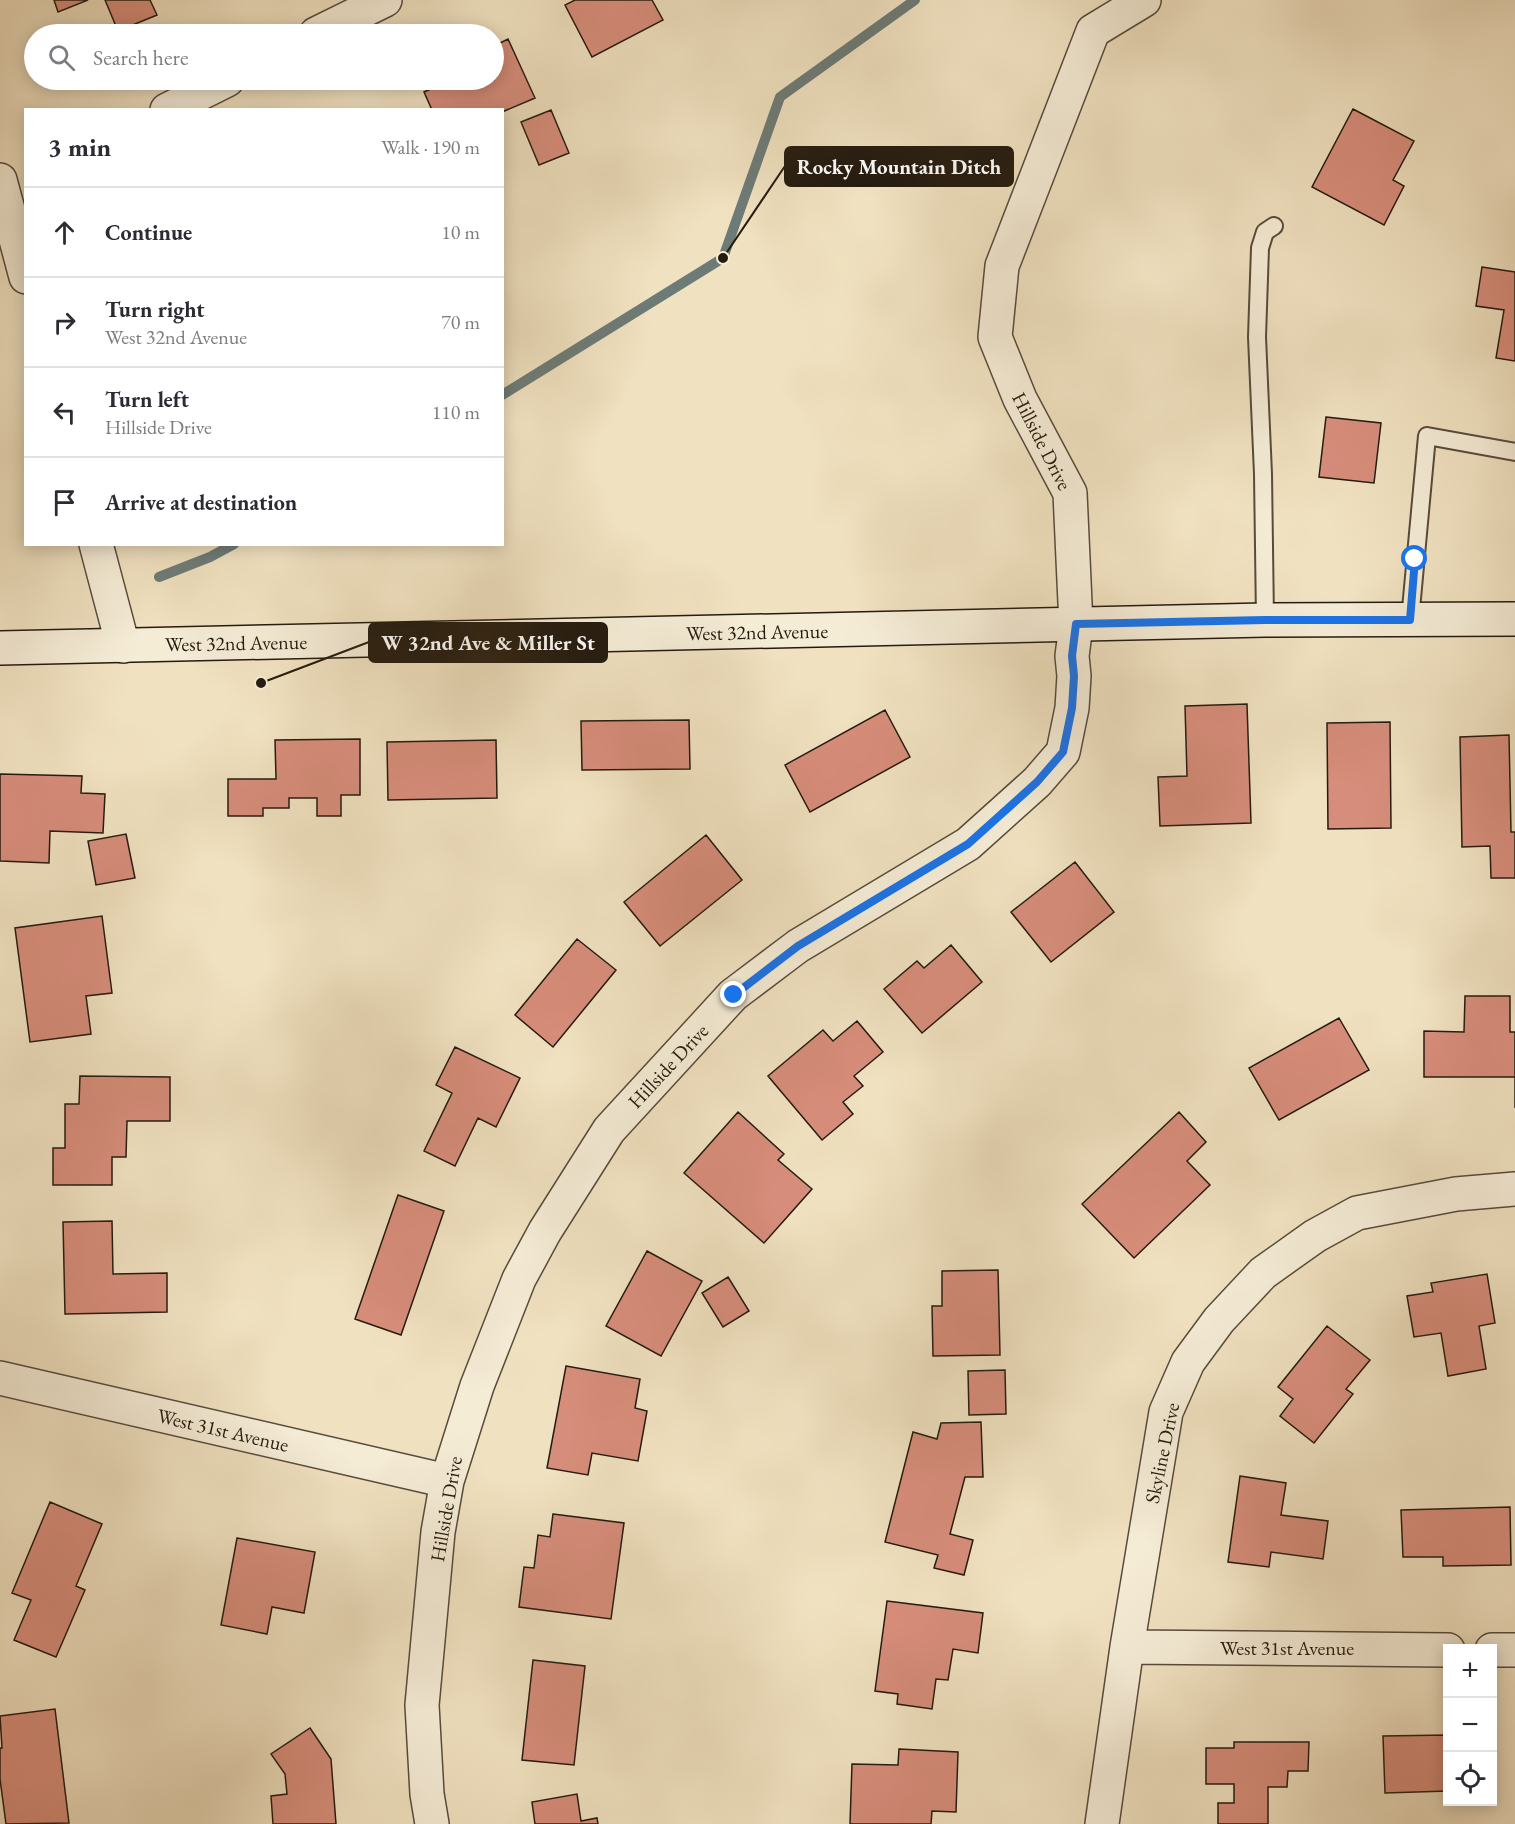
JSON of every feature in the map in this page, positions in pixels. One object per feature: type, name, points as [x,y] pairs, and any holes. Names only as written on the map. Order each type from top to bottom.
[{"type":"street","points":[[336,24],[385,0]]},
{"type":"street","name":"Hillside Drive","points":[[432,1824],[427,1794],[422,1705],[438,1532],[447,1481],[477,1386],[519,1279],[545,1231],[609,1130],[734,995],[798,946],[968,844],[1037,782],[1063,752],[1072,708],[1074,676],[1072,656],[1076,624],[1070,493],[1020,399],[995,337],[1002,266],[1093,31],[1144,0]]},
{"type":"street","points":[[171,108],[207,90]]},
{"type":"street","points":[[10,184],[24,265]]},
{"type":"street","points":[[97,546],[123,646]]},
{"type":"street","name":"West 32nd Avenue","points":[[0,648],[1265,620],[1515,619]]},
{"type":"street","name":"Skyline Drive","points":[[1101,1824],[1127,1647],[1166,1412],[1188,1362],[1219,1320],[1263,1273],[1315,1236],[1357,1213],[1456,1194],[1515,1189]]},
{"type":"street","name":"West 31st Avenue","points":[[0,1378],[447,1481]]},
{"type":"street","name":"West 31st Avenue","points":[[1127,1647],[1443,1650]]},
{"type":"street","points":[[1497,1650],[1515,1650]]},
{"type":"lane","points":[[1265,620],[1263,474],[1257,337],[1260,248],[1265,232],[1274,226]]},
{"type":"lane","points":[[1410,620],[1427,436],[1515,452]]},
{"type":"building","points":[[54,0],[88,0],[58,12]]},
{"type":"building","points":[[105,0],[150,0],[157,15],[135,24],[115,24]]},
{"type":"building","points":[[575,0],[652,0],[663,20],[592,57],[565,5]]},
{"type":"building","points":[[508,39],[535,98],[504,111],[504,108],[431,108],[424,92],[428,90],[504,90],[504,41]]},
{"type":"building","points":[[1353,109],[1414,141],[1393,180],[1404,186],[1384,225],[1312,187]]},
{"type":"building","points":[[551,110],[569,153],[539,165],[521,122]]},
{"type":"building","points":[[1482,267],[1515,272],[1515,361],[1496,358],[1504,310],[1476,306]]},
{"type":"building","points":[[1326,417],[1381,423],[1374,483],[1319,477]]},
{"type":"building","points":[[1247,704],[1251,823],[1160,826],[1158,777],[1187,776],[1185,706]]},
{"type":"building","points":[[885,710],[910,757],[810,812],[785,765]]},
{"type":"building","points":[[689,720],[690,769],[582,770],[581,721]]},
{"type":"building","points":[[1390,722],[1391,828],[1328,829],[1327,723]]},
{"type":"building","points":[[1509,735],[1511,832],[1515,832],[1515,878],[1491,878],[1490,846],[1462,847],[1460,737]]},
{"type":"building","points":[[360,739],[360,795],[341,795],[341,816],[317,816],[317,798],[289,798],[289,808],[263,808],[263,816],[228,816],[228,779],[276,779],[275,740]]},
{"type":"building","points":[[496,740],[497,798],[388,800],[387,742]]},
{"type":"building","points":[[0,774],[82,776],[81,793],[105,794],[103,833],[50,831],[49,863],[0,861]]},
{"type":"building","points":[[126,834],[135,878],[96,885],[88,841]]},
{"type":"building","points":[[706,835],[742,880],[660,946],[624,902]]},
{"type":"building","points":[[1075,862],[1114,912],[1051,962],[1011,912]]},
{"type":"building","points":[[102,916],[112,993],[86,996],[91,1034],[30,1042],[15,928]]},
{"type":"building","points":[[577,939],[616,970],[553,1047],[515,1015]]},
{"type":"building","points":[[951,945],[982,982],[922,1033],[884,989],[917,961],[924,968]]},
{"type":"building","points":[[1465,996],[1510,996],[1510,1032],[1515,1032],[1515,1077],[1424,1077],[1424,1031],[1464,1032]]},
{"type":"building","points":[[1339,1018],[1369,1070],[1279,1120],[1249,1068]]},
{"type":"building","points":[[857,1021],[883,1052],[854,1076],[863,1086],[843,1102],[853,1114],[822,1140],[768,1076],[823,1030],[833,1041]]},
{"type":"building","points":[[455,1047],[520,1078],[496,1127],[478,1118],[455,1166],[424,1151],[452,1093],[436,1085]]},
{"type":"building","points":[[80,1076],[170,1077],[170,1121],[127,1121],[126,1157],[112,1157],[112,1185],[53,1185],[53,1148],[65,1148],[65,1104],[79,1104]]},
{"type":"building","points":[[738,1112],[784,1154],[778,1160],[812,1189],[764,1243],[684,1173]]},
{"type":"building","points":[[1179,1112],[1206,1142],[1187,1161],[1210,1185],[1134,1258],[1082,1204]]},
{"type":"building","points":[[398,1195],[444,1211],[401,1335],[355,1319]]},
{"type":"building","points":[[112,1221],[113,1274],[167,1273],[167,1312],[65,1314],[63,1222]]},
{"type":"building","points":[[647,1251],[702,1281],[661,1356],[606,1326]]},
{"type":"building","points":[[998,1270],[1000,1355],[933,1356],[932,1306],[942,1306],[942,1271]]},
{"type":"building","points":[[1487,1274],[1495,1323],[1479,1326],[1486,1369],[1448,1376],[1441,1333],[1414,1337],[1407,1296],[1433,1292],[1431,1283]]},
{"type":"building","points":[[728,1277],[749,1311],[723,1327],[702,1293]]},
{"type":"building","points":[[1327,1326],[1370,1360],[1346,1389],[1353,1394],[1314,1443],[1280,1416],[1293,1399],[1278,1387]]},
{"type":"building","points":[[566,1366],[640,1379],[635,1408],[647,1411],[638,1461],[592,1453],[588,1475],[547,1468]]},
{"type":"building","points":[[1005,1370],[1006,1414],[969,1415],[968,1371]]},
{"type":"building","points":[[981,1422],[983,1477],[965,1477],[950,1534],[973,1540],[964,1575],[934,1568],[938,1555],[885,1542],[913,1432],[937,1439],[941,1423]]},
{"type":"building","points":[[1240,1476],[1286,1483],[1281,1515],[1328,1521],[1323,1559],[1271,1552],[1269,1567],[1228,1562]]},
{"type":"building","points":[[50,1502],[102,1524],[76,1586],[85,1590],[56,1657],[14,1640],[31,1600],[12,1593]]},
{"type":"building","points":[[1510,1507],[1511,1565],[1443,1566],[1443,1557],[1403,1557],[1401,1510]]},
{"type":"building","points":[[553,1514],[624,1523],[611,1619],[519,1607],[524,1567],[534,1568],[538,1535],[550,1537]]},
{"type":"building","points":[[237,1538],[315,1552],[304,1613],[272,1607],[267,1634],[221,1625]]},
{"type":"building","points":[[887,1601],[983,1613],[978,1653],[953,1649],[948,1680],[936,1679],[932,1709],[897,1704],[898,1694],[875,1691]]},
{"type":"building","points":[[533,1660],[585,1666],[574,1765],[522,1760]]},
{"type":"building","points":[[55,1709],[69,1823],[6,1824],[0,1779],[0,1748],[2,1748],[0,1716]]},
{"type":"building","points":[[310,1728],[331,1759],[336,1824],[273,1824],[271,1796],[287,1794],[285,1774],[271,1754]]},
{"type":"building","points":[[1443,1735],[1443,1791],[1385,1793],[1383,1736]]},
{"type":"building","points":[[1234,1742],[1309,1742],[1308,1771],[1288,1771],[1287,1787],[1268,1787],[1268,1824],[1218,1824],[1218,1803],[1234,1803],[1234,1784],[1206,1784],[1206,1748],[1234,1748]]},
{"type":"building","points":[[899,1749],[958,1752],[956,1812],[932,1811],[931,1824],[850,1824],[852,1764],[898,1765]]},
{"type":"building","points":[[577,1794],[581,1821],[597,1818],[598,1824],[535,1824],[532,1802]]},
{"type":"waterway","points":[[504,394],[723,258],[780,97],[915,0]]},
{"type":"waterway","points":[[159,577],[210,557],[230,546]]},
{"type":"place","name":"Rocky Mountain Ditch","points":[[723,258]]},
{"type":"place","name":"W 32nd Ave & Miller St","points":[[261,683]]},
{"type":"route","points":[[734,995],[798,946],[968,844],[1037,782],[1063,752],[1072,708],[1074,676],[1072,656],[1076,624],[1410,620],[1415,559]]}]
